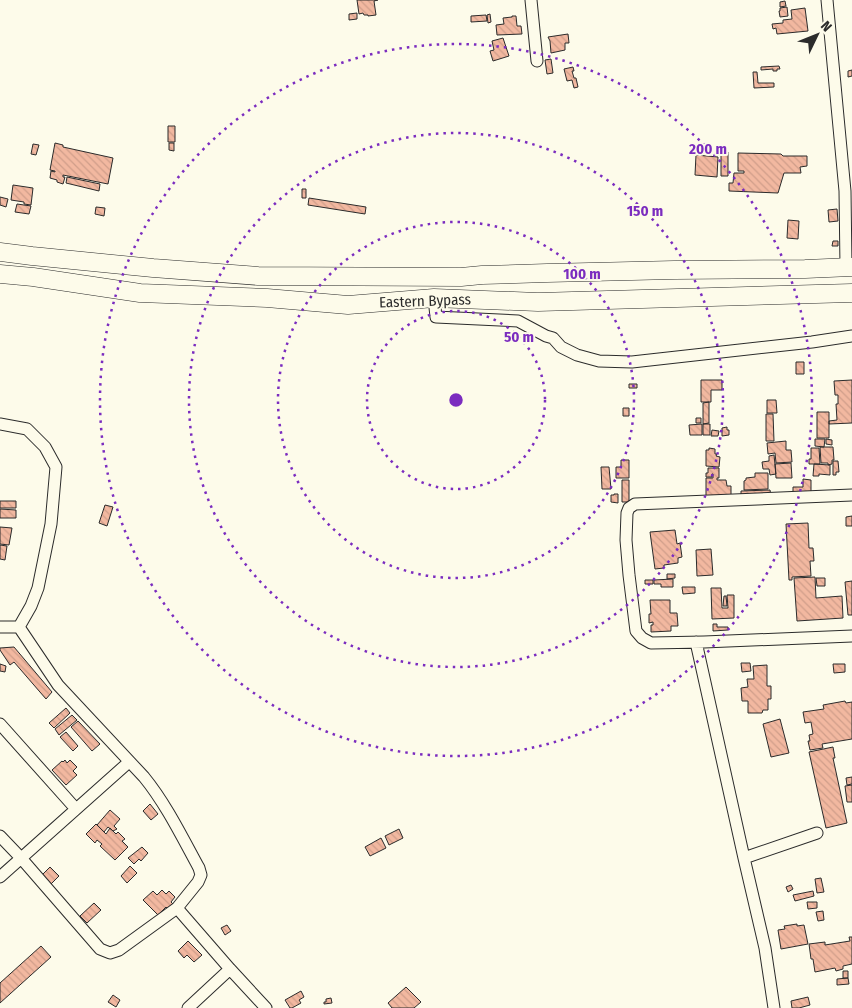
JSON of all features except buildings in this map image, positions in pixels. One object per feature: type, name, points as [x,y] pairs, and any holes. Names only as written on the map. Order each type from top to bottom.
[{"type":"main road","name":"Eastern Bypass","points":[[0,252],[153,268],[258,276],[461,277],[674,270],[849,267]]},
{"type":"main road","points":[[805,269],[806,295]]},
{"type":"main road","name":"Eastern Bypass","points":[[0,274],[140,293],[267,298],[348,304],[434,298],[538,302],[852,293]]},
{"type":"street","points":[[531,0],[537,61]]},
{"type":"street","points":[[827,0],[849,267]]},
{"type":"street","points":[[434,298],[436,317],[518,320],[553,338],[561,347],[577,355],[599,361],[632,362],[852,336]]},
{"type":"street","points":[[0,424],[27,430],[45,447],[56,467],[51,524],[38,588],[19,627]]},
{"type":"street","points":[[852,495],[635,504],[629,508],[627,513],[626,540],[636,631],[642,638],[651,643],[852,636]]},
{"type":"street","points":[[0,627],[19,627]]},
{"type":"street","points":[[0,836],[100,949],[110,953],[118,950],[177,908],[198,882],[201,875],[199,868],[153,788],[58,685],[19,627]]},
{"type":"street","points":[[696,642],[765,948],[774,1008]]},
{"type":"street","points":[[0,724],[76,809]]},
{"type":"street","points":[[0,877],[129,762]]},
{"type":"street","points":[[744,858],[817,833]]},
{"type":"street","points":[[177,908],[266,1008]]},
{"type":"street","points":[[188,1008],[230,969]]}]
